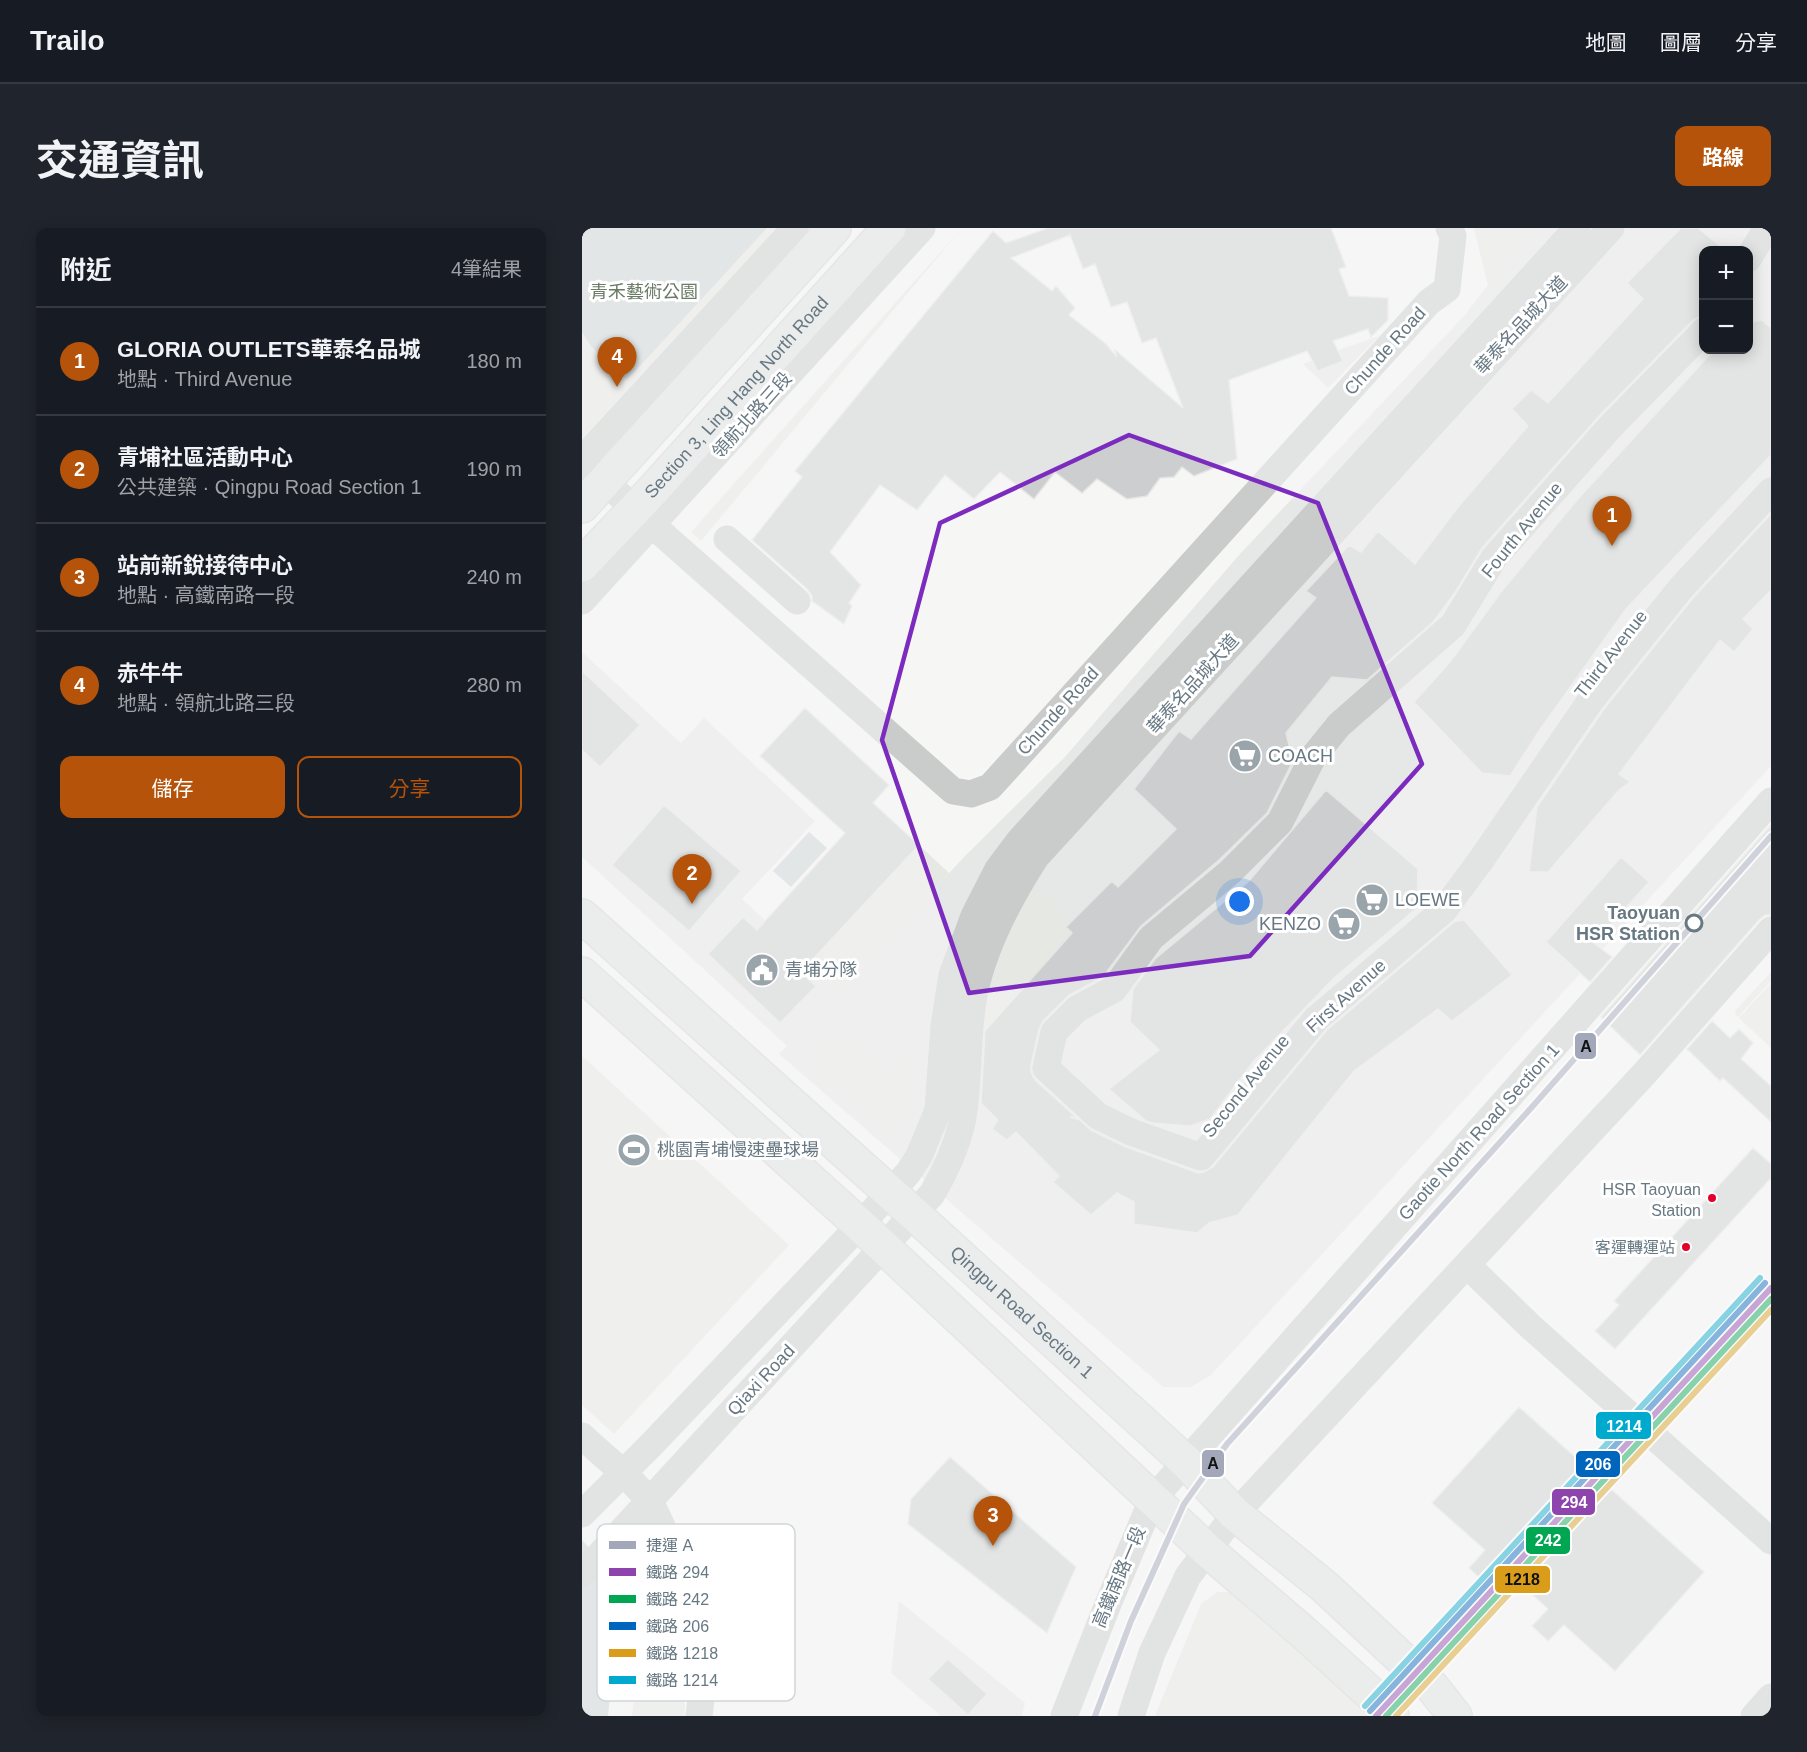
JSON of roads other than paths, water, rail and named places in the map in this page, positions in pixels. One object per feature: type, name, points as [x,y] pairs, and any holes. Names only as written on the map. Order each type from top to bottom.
[{"type":"main road","points":[[587,477],[834,228]]},
{"type":"main road","name":"Section 3, Ling Hang North Road","points":[[582,565],[644,517],[889,228]]},
{"type":"main road","name":"Qingpu Road Section 1","points":[[582,916],[1186,1462],[1235,1514],[1325,1587],[1433,1688],[1455,1716]]},
{"type":"main road","points":[[582,974],[860,1225],[1152,1500],[1382,1704],[1392,1716]]},
{"type":"street","points":[[587,477],[795,228]]},
{"type":"street","name":"領航北路三段","points":[[582,601],[644,517],[922,228]]},
{"type":"street","name":"Chunde Road","points":[[587,477],[644,517],[953,791],[971,794],[990,787],[1429,302],[1447,289],[1453,236],[1449,228]]},
{"type":"street","name":"華泰名品城大道","points":[[890,1192],[908,1173],[919,1156],[938,1110],[944,1026],[952,975],[974,916],[998,869],[1019,841],[1577,228]]},
{"type":"street","name":"華泰名品城大道","points":[[914,1214],[932,1194],[946,1171],[962,1123],[974,995],[991,941],[1018,885],[1036,857],[1611,228]]},
{"type":"street","name":"Fourth Avenue","points":[[1344,729],[1453,625],[1494,558],[1611,426],[1699,336]]},
{"type":"street","name":"Fourth Avenue","points":[[1344,729],[1466,633],[1506,566],[1620,435],[1699,350]]},
{"type":"street","name":"Third Avenue","points":[[1474,861],[1579,694],[1671,578],[1771,470]]},
{"type":"street","name":"Third Avenue","points":[[1474,861],[1591,700],[1681,588],[1771,491]]},
{"type":"street","points":[[727,539],[797,601]]},
{"type":"street","name":"Second Avenue","points":[[1344,729],[1289,825],[1241,876],[1161,943],[1122,994],[1083,1019],[1065,1038],[1059,1065],[1107,1108],[1137,1122],[1200,1142],[1304,1016],[1427,910],[1474,861]]},
{"type":"street","name":"First Avenue","points":[[1344,729],[1311,760],[1280,822],[1230,872],[1151,938],[1114,988],[1077,1009],[1054,1032],[1046,1068],[1098,1116],[1131,1132],[1201,1157],[1316,1019],[1444,910],[1474,861]]},
{"type":"street","name":"Gaotie North Road Section 1","points":[[1186,1462],[1771,801]]},
{"type":"street","points":[[1131,1716],[1152,1653],[1188,1576],[1235,1514],[1644,1074],[1771,930]]},
{"type":"street","name":"Qiaxi Road","points":[[585,1511],[890,1192]]},
{"type":"street","name":"Qiaxi Road","points":[[629,1524],[914,1214]]},
{"type":"street","points":[[1467,1265],[1531,1327],[1771,1541]]},
{"type":"street","points":[[582,1436],[649,1502],[660,1524]]},
{"type":"street","name":"高鐵南路一段","points":[[1066,1711],[1152,1500],[1186,1462]]},
{"type":"street","name":"Qiaxi Road","points":[[582,1574],[597,1558]]},
{"type":"street","points":[[1754,1716],[1771,1696]]},
{"type":"street","points":[[699,1716],[700,1701]]},
{"type":"metro line","name":"A","points":[[1095,1716],[1131,1621],[1184,1504],[1227,1444],[1532,1107],[1771,836]]},
{"type":"rail line","name":"1214","points":[[1365,1706],[1760,1278]]},
{"type":"rail line","name":"206","points":[[1370,1711],[1765,1283]]},
{"type":"rail line","name":"294","points":[[1376,1716],[1771,1288]]},
{"type":"rail line","name":"242","points":[[1386,1716],[1771,1299]]},
{"type":"rail line","name":"1218","points":[[1396,1716],[1771,1310]]},
{"type":"place","name":"赤牛牛","points":[[617,387]]},
{"type":"place","name":"GLORIA OUTLETS華泰名品城","points":[[1612,546]]},
{"type":"place","name":"COACH","points":[[1245,756]]},
{"type":"place","name":"LOEWE","points":[[1372,900]]},
{"type":"place","name":"青埔社區活動中心","points":[[692,904]]},
{"type":"place","name":"Taoyuan HSR Station","points":[[1694,923]]},
{"type":"place","name":"KENZO","points":[[1344,924]]},
{"type":"place","name":"青埔分隊","points":[[762,970]]},
{"type":"place","name":"桃園青埔慢速壘球場","points":[[634,1150]]},
{"type":"place","name":"HSR Taoyuan Station","points":[[1712,1198]]},
{"type":"place","name":"客運轉運站","points":[[1686,1247]]},
{"type":"place","name":"站前新銳接待中心","points":[[993,1546]]},
{"type":"park label","name":"青禾藝術公園","points":[[644,292]]}]
